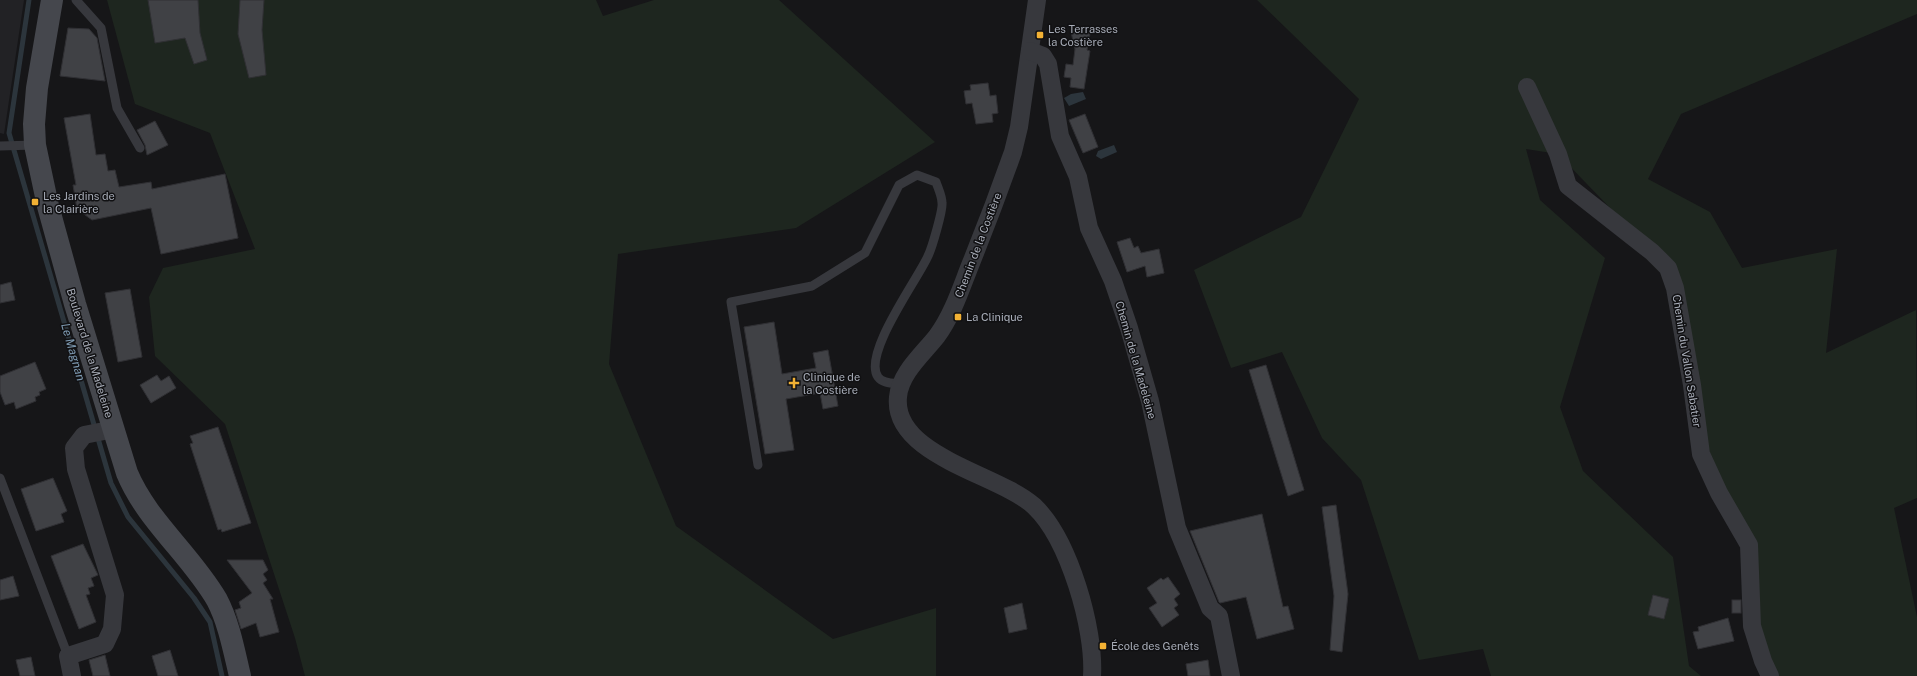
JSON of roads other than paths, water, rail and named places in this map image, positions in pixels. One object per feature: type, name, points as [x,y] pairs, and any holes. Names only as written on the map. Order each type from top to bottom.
[{"type":"street","name":"Boulevard de la Madeleine","points":[[52,0],[37,88],[34,124],[30,145],[75,304],[108,430],[134,490],[217,600],[230,635],[240,676]]},
{"type":"street","name":"Chemin de la Costière","points":[[1037,0],[1016,141],[996,201],[952,311],[937,336],[910,368],[901,384],[898,391],[898,409],[903,423],[913,436],[930,450],[1006,488],[1032,505],[1050,525],[1065,555],[1086,616],[1092,646],[1092,676]]},
{"type":"street","name":"Chemin de la Madeleine","points":[[1030,51],[1043,56],[1048,64],[1060,136],[1078,177],[1089,228],[1113,281],[1150,401],[1177,528],[1210,608],[1219,616],[1231,676]]},
{"type":"street","name":"Chemin du Vallon Sabatier","points":[[1527,87],[1558,154],[1568,186],[1652,252],[1668,268],[1675,288],[1692,385],[1701,454],[1719,493],[1749,545],[1752,626],[1763,661],[1770,676]]},
{"type":"street","points":[[72,676],[68,656],[105,644],[112,629],[115,595],[76,469],[74,448],[84,435],[108,430]]},
{"type":"lane","points":[[76,0],[101,28],[117,108],[140,148]]},
{"type":"lane","points":[[1,146],[30,145]]},
{"type":"lane","points":[[758,464],[731,302],[812,286],[855,260],[865,253],[899,185],[917,175],[936,182],[942,204],[928,256],[890,323],[877,354],[875,367],[878,377],[883,381],[901,384]]},
{"type":"lane","points":[[0,478],[68,656]]},
{"type":"waterway","name":"Le Magnan","points":[[29,0],[9,133],[111,483],[128,517],[194,598],[210,622],[222,676]]},
{"type":"place","name":"Les Terrasses la Costière","points":[[1040,35]]},
{"type":"place","name":"Les Jardins de la Clairière","points":[[35,202]]},
{"type":"place","name":"La Clinique","points":[[958,317]]},
{"type":"place","name":"Clinique de la Costière","points":[[794,383]]},
{"type":"place","name":"École des Genêts","points":[[1103,646]]}]
